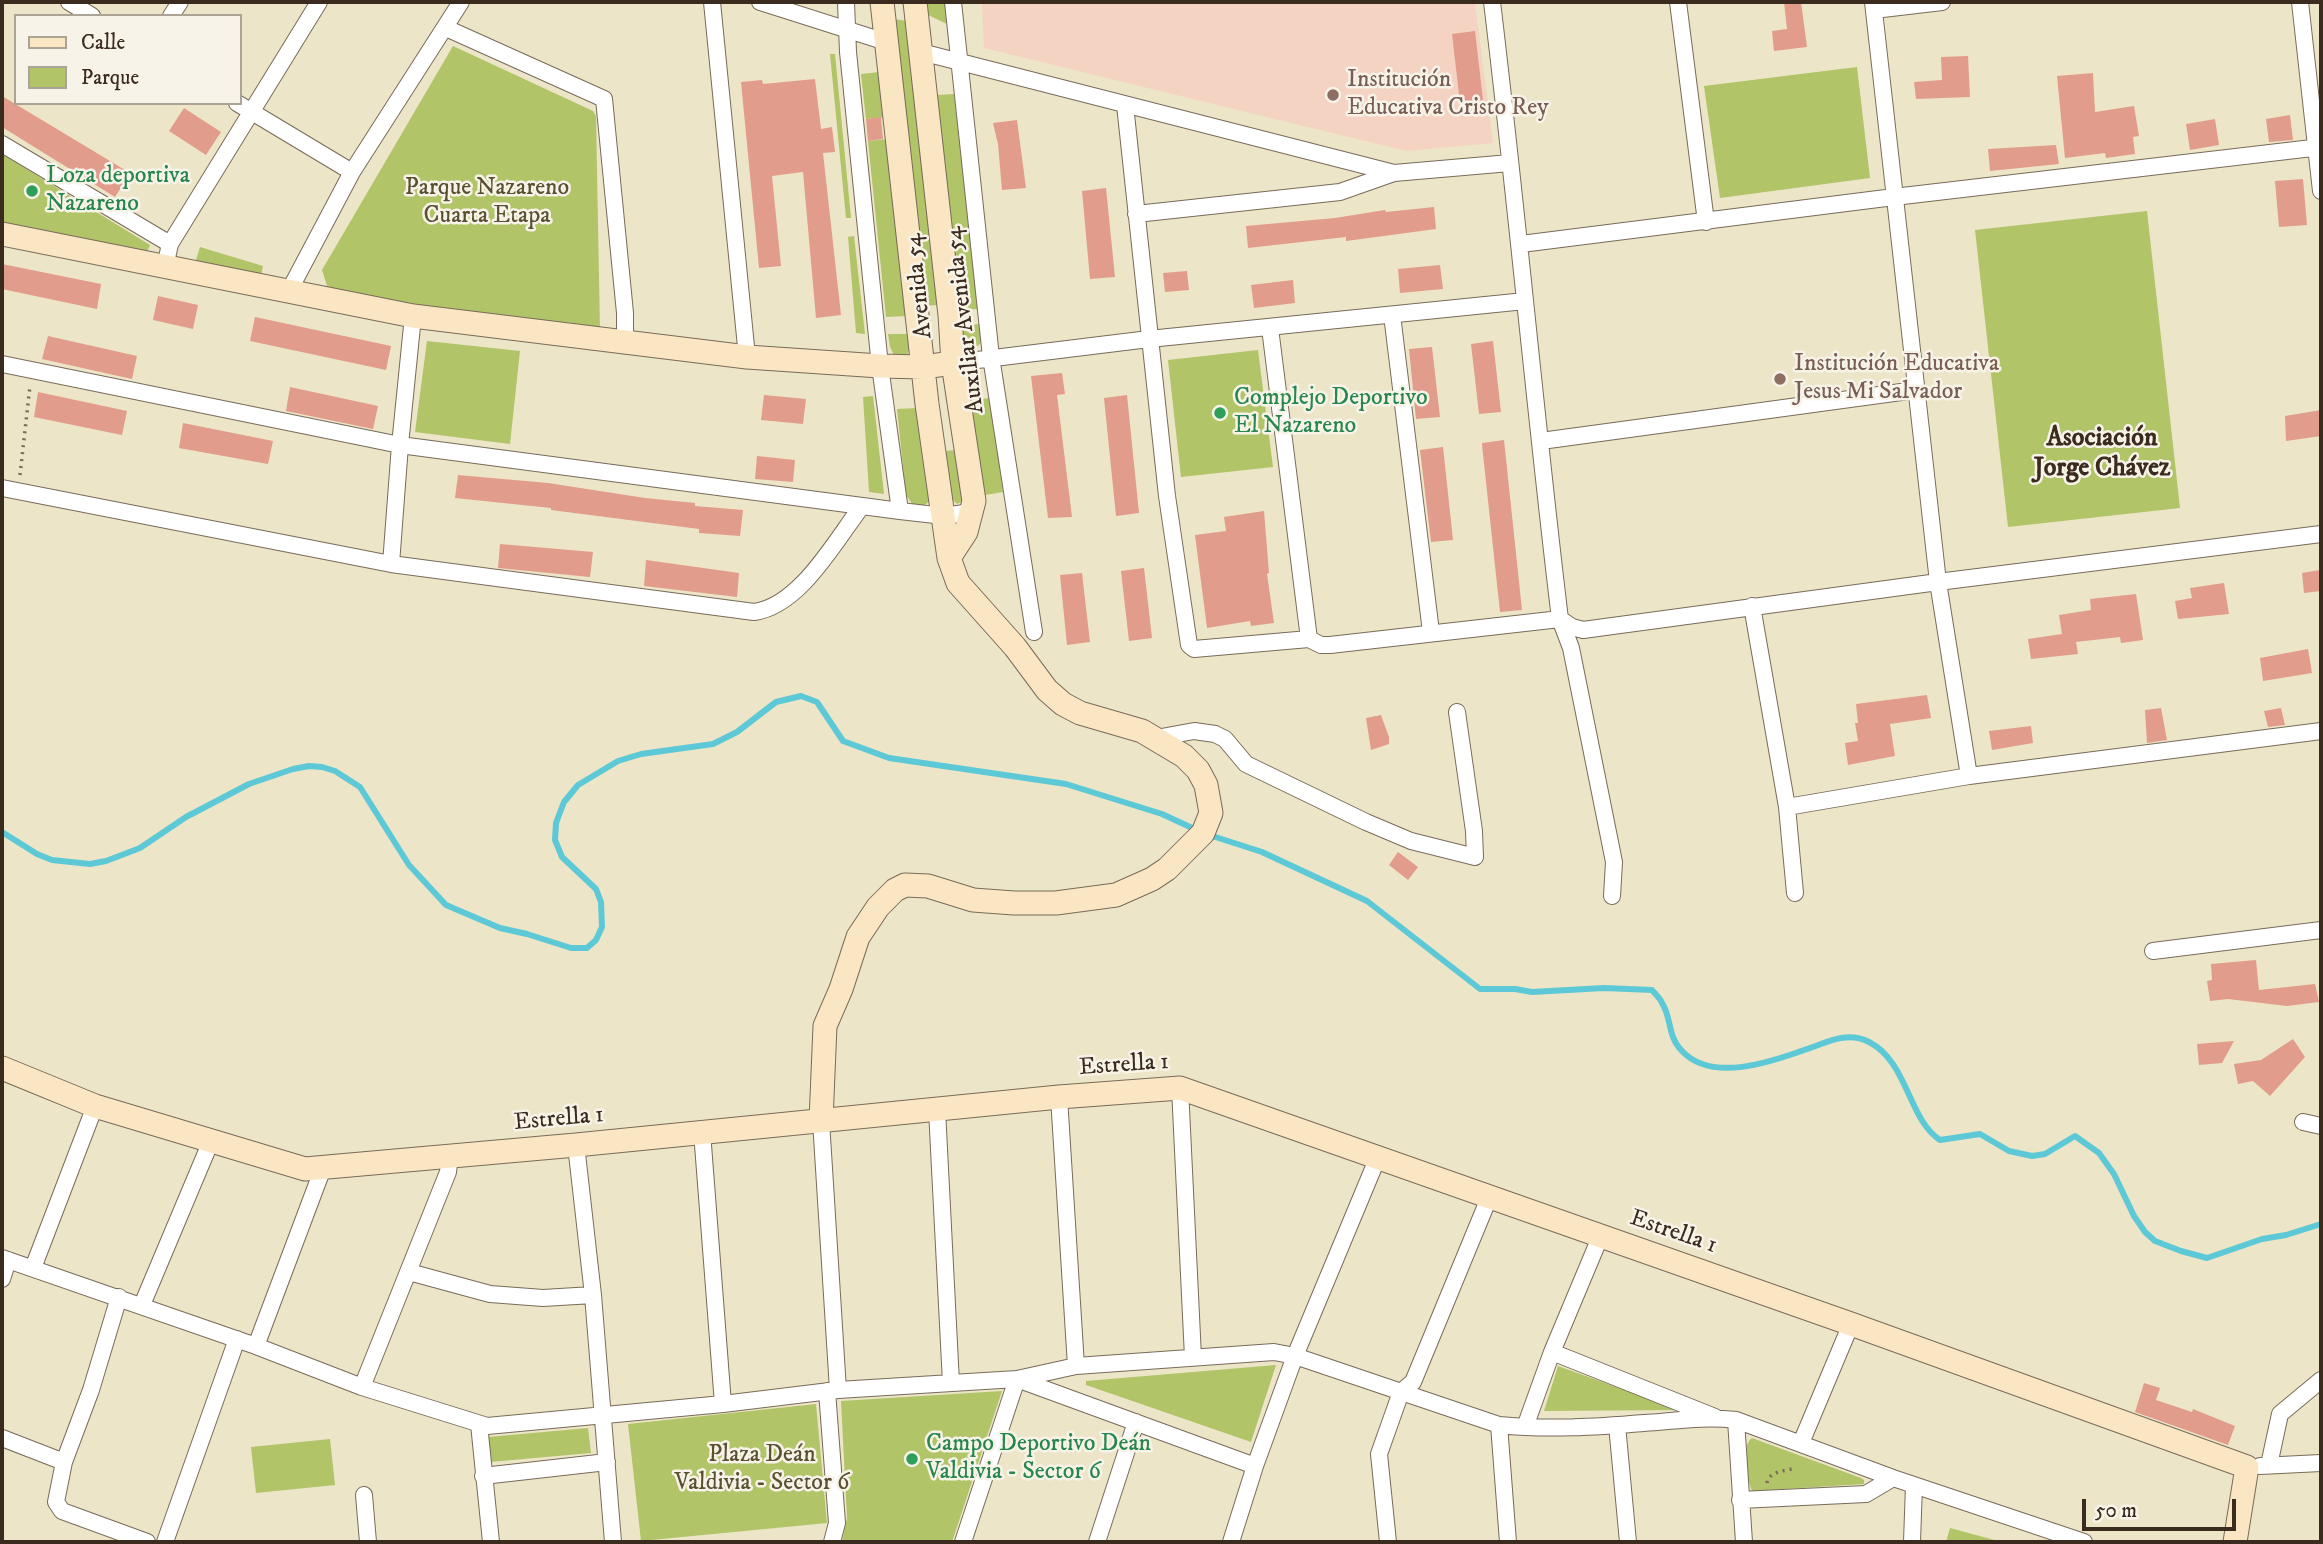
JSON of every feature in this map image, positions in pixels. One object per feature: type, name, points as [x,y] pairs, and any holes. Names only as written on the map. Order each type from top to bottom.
[{"type":"street","points":[[69,2],[89,14]]},
{"type":"street","points":[[165,267],[170,244],[244,107],[319,2]]},
{"type":"street","points":[[288,293],[352,172],[461,2]]},
{"type":"street","points":[[712,2],[747,357]]},
{"type":"street","points":[[760,2],[887,42]]},
{"type":"street","points":[[846,2],[846,30],[880,366],[900,511]]},
{"type":"street","name":"Avenida 54","points":[[882,2],[923,367],[948,558]]},
{"type":"street","name":"Avenida 54","points":[[915,2],[953,363],[974,501],[966,532],[948,558]]},
{"type":"street","name":"Auxiliar Avenida 54","points":[[953,2],[991,357],[1034,632]]},
{"type":"street","points":[[1492,2],[1521,244],[1560,619],[1571,648],[1614,862],[1612,896]]},
{"type":"street","points":[[1678,2],[1706,222]]},
{"type":"street","points":[[1942,2],[1873,6],[1938,582],[1969,776]]},
{"type":"street","points":[[2300,2],[2319,147],[2321,191]]},
{"type":"street","points":[[446,28],[604,99],[625,313],[625,344]]},
{"type":"street","points":[[921,52],[1394,173]]},
{"type":"street","points":[[1125,105],[1167,496],[1189,645],[1194,649],[1309,639],[1321,645],[1330,645],[1560,619],[1583,630],[2321,534]]},
{"type":"street","points":[[244,107],[352,172]]},
{"type":"street","points":[[2,144],[170,244]]},
{"type":"street","points":[[1521,244],[2319,147]]},
{"type":"street","points":[[1136,214],[1340,192],[1394,173],[1510,163]]},
{"type":"street","points":[[2,234],[413,316],[625,344],[747,357],[880,366],[923,367],[1149,339],[1525,301]]},
{"type":"street","points":[[1392,315],[1431,632]]},
{"type":"street","points":[[391,564],[413,316]]},
{"type":"street","points":[[1270,328],[1309,639]]},
{"type":"street","points":[[2,364],[400,445],[900,511],[944,516],[971,512]]},
{"type":"street","points":[[1541,441],[1916,390]]},
{"type":"street","points":[[10,491],[391,564],[754,612],[776,606],[798,590],[862,506]]},
{"type":"street","points":[[832,1542],[837,1523],[821,1121],[825,1026],[841,989],[858,937],[878,906],[895,890],[905,885],[928,886],[973,900],[1056,903],[1116,895],[1152,879],[1183,855],[1203,833],[1211,813],[1206,785],[1198,770],[1184,756],[1142,731],[1080,713],[1063,704],[1047,690],[1016,647],[958,583],[948,558]]},
{"type":"street","points":[[1752,606],[1787,807],[1795,893]]},
{"type":"street","points":[[1156,738],[1194,731],[1215,734],[1226,739],[1246,764],[1366,822],[1411,841],[1475,857],[1474,831],[1457,712]]},
{"type":"street","points":[[1787,807],[1969,776],[2321,731]]},
{"type":"street","points":[[2153,951],[2321,930]]},
{"type":"street","name":"Estrella 1","points":[[2,1068],[95,1106],[305,1169],[1059,1097],[1180,1088],[2258,1466]]},
{"type":"street","points":[[1180,1088],[1193,1357]]},
{"type":"street","points":[[1059,1097],[1076,1366]]},
{"type":"street","points":[[33,1268],[95,1106]]},
{"type":"street","points":[[937,1110],[951,1383]]},
{"type":"street","points":[[2303,1122],[2321,1126]]},
{"type":"street","points":[[702,1132],[723,1404]]},
{"type":"street","points":[[142,1305],[211,1141]]},
{"type":"street","points":[[576,1145],[593,1295],[613,1542]]},
{"type":"street","points":[[362,1387],[448,1172],[450,1155]]},
{"type":"street","points":[[1231,1542],[1295,1356],[1378,1157]]},
{"type":"street","points":[[256,1346],[323,1168]]},
{"type":"street","points":[[1388,1542],[1380,1454],[1401,1392],[1413,1382],[1489,1198]]},
{"type":"street","points":[[1525,1427],[1552,1352],[1601,1235]]},
{"type":"street","points":[[2,1279],[5,1259],[237,1339],[362,1387],[487,1426],[723,1404],[833,1390],[1017,1379],[1076,1366],[1274,1352],[1295,1356],[1499,1425],[1525,1427],[1617,1425],[1717,1418],[1736,1420],[1894,1478],[2084,1542]]},
{"type":"street","points":[[408,1272],[490,1294],[543,1298],[593,1295]]},
{"type":"street","points":[[119,1297],[91,1390],[64,1462],[56,1502],[62,1511],[147,1542]]},
{"type":"street","points":[[1801,1443],[1851,1324]]},
{"type":"street","points":[[165,1542],[237,1339]]},
{"type":"street","points":[[1552,1352],[1717,1418]]},
{"type":"street","points":[[1017,1379],[1255,1466]]},
{"type":"street","points":[[963,1542],[1017,1379]]},
{"type":"street","points":[[2235,1542],[2258,1466],[2280,1414],[2321,1380]]},
{"type":"street","points":[[1736,1420],[1744,1542]]},
{"type":"street","points":[[1097,1542],[1136,1422]]},
{"type":"street","points":[[479,1424],[491,1542]]},
{"type":"street","points":[[1499,1425],[1508,1542]]},
{"type":"street","points":[[1617,1425],[1628,1542]]},
{"type":"street","points":[[2,1438],[64,1462]]},
{"type":"street","points":[[483,1476],[607,1462]]},
{"type":"street","points":[[2258,1466],[2321,1463]]},
{"type":"street","points":[[1740,1500],[1866,1494],[1894,1478]]},
{"type":"street","points":[[1912,1542],[1914,1485]]},
{"type":"street","points":[[364,1495],[368,1542]]},
{"type":"path","points":[[10,491],[32,370]]},
{"type":"path","points":[[1769,1492],[1769,1475],[1796,1468],[1798,1478]]},
{"type":"shaded area","name":"Institución Educativa Cristo Rey","points":[[982,2],[1475,3],[1493,143],[1406,151],[984,48]]},
{"type":"green space","points":[[927,2],[945,2],[947,24],[928,15]]},
{"type":"green space","points":[[894,19],[907,21],[938,305],[926,306]]},
{"type":"green space","name":"Parque Nazareno Cuarta Etapa","points":[[453,46],[593,111],[596,116],[600,331],[412,307],[328,289],[322,270]]},
{"type":"green space","points":[[830,54],[835,54],[851,218],[846,218]]},
{"type":"green space","points":[[1857,67],[1870,178],[1720,198],[1704,86]]},
{"type":"green space","points":[[880,72],[885,117],[866,119],[861,74]]},
{"type":"green space","points":[[954,94],[978,309],[960,310],[937,95]]},
{"type":"green space","points":[[888,139],[906,316],[886,317],[868,141]]},
{"type":"green space","name":"Loza deportiva Nazareno","points":[[2,154],[150,245],[147,252],[2,228]]},
{"type":"green space","points":[[2147,211],[2180,508],[2008,527],[1975,230]]},
{"type":"green space","points":[[854,236],[865,334],[856,333],[848,237]]},
{"type":"green space","points":[[200,247],[263,266],[261,276],[195,263]]},
{"type":"green space","points":[[980,324],[981,342],[978,346],[969,348],[963,341],[961,326]]},
{"type":"green space","points":[[888,334],[908,334],[910,348],[907,355],[894,355]]},
{"type":"green space","points":[[427,341],[520,351],[510,444],[415,432]]},
{"type":"green space","points":[[1258,350],[1273,467],[1181,477],[1168,360]]},
{"type":"green space","points":[[873,396],[884,494],[869,492],[863,397]]},
{"type":"green space","points":[[990,398],[1003,492],[985,495],[970,400]]},
{"type":"green space","points":[[917,408],[930,501],[922,507],[913,505],[906,495],[897,409]]},
{"type":"green space","points":[[957,450],[963,501],[957,504],[952,499],[945,451]]},
{"type":"green space","points":[[1276,1365],[1251,1442],[1086,1385],[1086,1381]]},
{"type":"green space","points":[[1558,1366],[1680,1410],[1544,1411]]},
{"type":"green space","name":"Campo Deportivo Deán Valdivia - Sector 6","points":[[1002,1391],[952,1542],[842,1542],[847,1518],[841,1401]]},
{"type":"green space","name":"Plaza Deán Valdivia - Sector 6","points":[[816,1404],[827,1523],[641,1541],[628,1424]]},
{"type":"green space","points":[[588,1428],[591,1453],[490,1462],[488,1437]]},
{"type":"green space","points":[[1752,1438],[1861,1478],[1864,1484],[1752,1491],[1745,1455],[1748,1442]]},
{"type":"green space","points":[[330,1439],[335,1485],[256,1493],[251,1447]]},
{"type":"green space","points":[[1950,1528],[2002,1542],[1946,1542]]},
{"type":"building","points":[[1784,2],[1801,2],[1807,47],[1774,51],[1772,31],[1787,29]]},
{"type":"building","points":[[1475,31],[1483,100],[1460,103],[1452,34]]},
{"type":"building","points":[[1968,56],[1970,97],[1916,99],[1914,82],[1942,80],[1941,57]]},
{"type":"building","points":[[2093,73],[2095,112],[2134,106],[2139,136],[2133,137],[2135,154],[2106,158],[2105,153],[2065,158],[2057,76]]},
{"type":"building","points":[[815,79],[821,129],[832,127],[835,152],[823,153],[841,315],[816,318],[803,172],[772,176],[781,266],[759,268],[741,82],[762,80],[763,84]]},
{"type":"building","points":[[2,96],[130,173],[115,197],[2,127]]},
{"type":"building","points":[[184,108],[221,132],[206,155],[169,131]]},
{"type":"building","points":[[2290,115],[2293,140],[2269,142],[2266,119]]},
{"type":"building","points":[[881,117],[883,139],[868,141],[866,119]]},
{"type":"building","points":[[2215,119],[2219,145],[2190,150],[2186,124]]},
{"type":"building","points":[[1017,120],[1026,188],[1002,190],[998,144],[993,123]]},
{"type":"building","points":[[2056,145],[2059,164],[1990,171],[1988,149]]},
{"type":"building","points":[[2303,179],[2307,225],[2279,227],[2275,181]]},
{"type":"building","points":[[1106,188],[1115,277],[1090,279],[1082,191]]},
{"type":"building","points":[[1434,207],[1436,229],[1346,241],[1346,237],[1248,248],[1246,226]]},
{"type":"building","points":[[2,264],[101,284],[97,309],[2,289]]},
{"type":"building","points":[[1440,265],[1443,289],[1400,293],[1398,269]]},
{"type":"building","points":[[1187,271],[1189,290],[1165,292],[1163,273]]},
{"type":"building","points":[[1293,280],[1295,303],[1254,308],[1251,285]]},
{"type":"building","points":[[158,296],[198,305],[193,329],[153,320]]},
{"type":"building","points":[[255,317],[391,346],[386,370],[250,341]]},
{"type":"building","points":[[48,336],[137,356],[132,379],[42,359]]},
{"type":"building","points":[[1493,341],[1501,412],[1479,414],[1471,344]]},
{"type":"building","points":[[1432,347],[1440,417],[1416,419],[1409,349]]},
{"type":"building","points":[[1062,373],[1065,394],[1057,395],[1072,517],[1048,518],[1031,376]]},
{"type":"building","points":[[290,387],[378,406],[373,429],[286,411]]},
{"type":"building","points":[[38,392],[127,411],[122,435],[34,417]]},
{"type":"building","points":[[764,395],[806,399],[803,424],[761,420]]},
{"type":"building","points":[[1127,395],[1139,513],[1116,516],[1104,398]]},
{"type":"building","points":[[2321,410],[2321,436],[2286,441],[2285,416]]},
{"type":"building","points":[[183,423],[273,441],[268,464],[179,448]]},
{"type":"building","points":[[1504,440],[1522,610],[1500,612],[1482,443]]},
{"type":"building","points":[[1443,447],[1453,540],[1431,542],[1420,450]]},
{"type":"building","points":[[757,456],[795,460],[793,482],[755,479]]},
{"type":"building","points":[[458,475],[548,483],[695,503],[695,506],[743,510],[740,536],[699,533],[699,529],[551,508],[455,498]]},
{"type":"building","points":[[1264,511],[1267,574],[1274,623],[1251,626],[1250,621],[1207,628],[1195,535],[1226,531],[1224,517]]},
{"type":"building","points":[[500,544],[593,552],[590,577],[498,568]]},
{"type":"building","points":[[646,560],[739,573],[737,597],[644,586]]},
{"type":"building","points":[[1144,568],[1152,638],[1129,641],[1121,571]]},
{"type":"building","points":[[2320,570],[2321,591],[2304,593],[2302,573]]},
{"type":"building","points":[[1082,573],[1090,642],[1067,645],[1060,575]]},
{"type":"building","points":[[2224,583],[2229,614],[2178,619],[2175,601],[2192,598],[2190,588]]},
{"type":"building","points":[[2136,594],[2143,640],[2121,643],[2120,637],[2076,642],[2078,654],[2031,659],[2028,639],[2062,634],[2059,615],[2091,610],[2090,599]]},
{"type":"building","points":[[2308,649],[2312,673],[2263,681],[2260,658]]},
{"type":"building","points":[[1927,695],[1931,718],[1890,724],[1895,756],[1848,765],[1845,743],[1858,741],[1856,704]]},
{"type":"building","points":[[2161,708],[2167,740],[2147,743],[2145,710]]},
{"type":"building","points":[[2281,708],[2285,725],[2268,727],[2264,711]]},
{"type":"building","points":[[1381,715],[1389,744],[1371,750],[1366,718]]},
{"type":"building","points":[[2031,726],[2033,743],[1992,750],[1989,731]]},
{"type":"building","points":[[1398,852],[1418,867],[1408,880],[1389,865]]},
{"type":"building","points":[[2256,960],[2259,990],[2315,984],[2319,1002],[2287,1006],[2228,999],[2210,1001],[2207,981],[2212,980],[2211,964]]},
{"type":"building","points":[[2293,1039],[2305,1057],[2270,1096],[2253,1081],[2238,1084],[2234,1064],[2261,1060]]},
{"type":"building","points":[[2234,1041],[2222,1063],[2199,1065],[2197,1044]]},
{"type":"building","points":[[2144,1383],[2160,1388],[2156,1400],[2192,1412],[2193,1409],[2235,1426],[2228,1445],[2135,1412]]},
{"type":"waterway","points":[[2,832],[52,860],[90,864],[106,861],[140,848],[186,817],[249,784],[293,769],[322,767],[335,771],[360,787],[409,865],[446,905],[500,928],[571,948],[587,948],[596,940],[602,927],[601,902],[596,889],[562,857],[555,840],[556,823],[564,802],[578,785],[618,761],[641,754],[713,744],[737,732],[776,702],[801,696],[817,702],[843,741],[889,758],[1066,784],[1162,814],[1203,833],[1262,852],[1367,901],[1480,989],[1532,992],[1604,988],[1652,990],[1665,1009],[1677,1045],[1695,1061],[1709,1066],[1725,1068],[1760,1064],[1845,1038],[1853,1037],[1869,1042],[1882,1051],[1892,1063],[1921,1119],[1929,1131],[1940,1140],[1980,1134],[2009,1151],[2032,1156],[2045,1154],[2075,1136],[2099,1153],[2114,1174],[2134,1216],[2145,1232],[2155,1241],[2181,1251],[2207,1258],[2262,1239],[2321,1224]]},
{"type":"place","name":"Institución Educativa Cristo Rey","points":[[1333,95]]},
{"type":"place","name":"Loza deportiva Nazareno","points":[[32,191]]},
{"type":"place","name":"Institución Educativa Jesus Mi Salvador","points":[[1780,379]]},
{"type":"place","name":"Complejo Deportivo El Nazareno","points":[[1220,413]]},
{"type":"place","name":"Campo Deportivo Deán Valdivia - Sector 6","points":[[912,1459]]},
{"type":"district","name":"Asociación Jorge Chávez","points":[[2102,455]]}]
